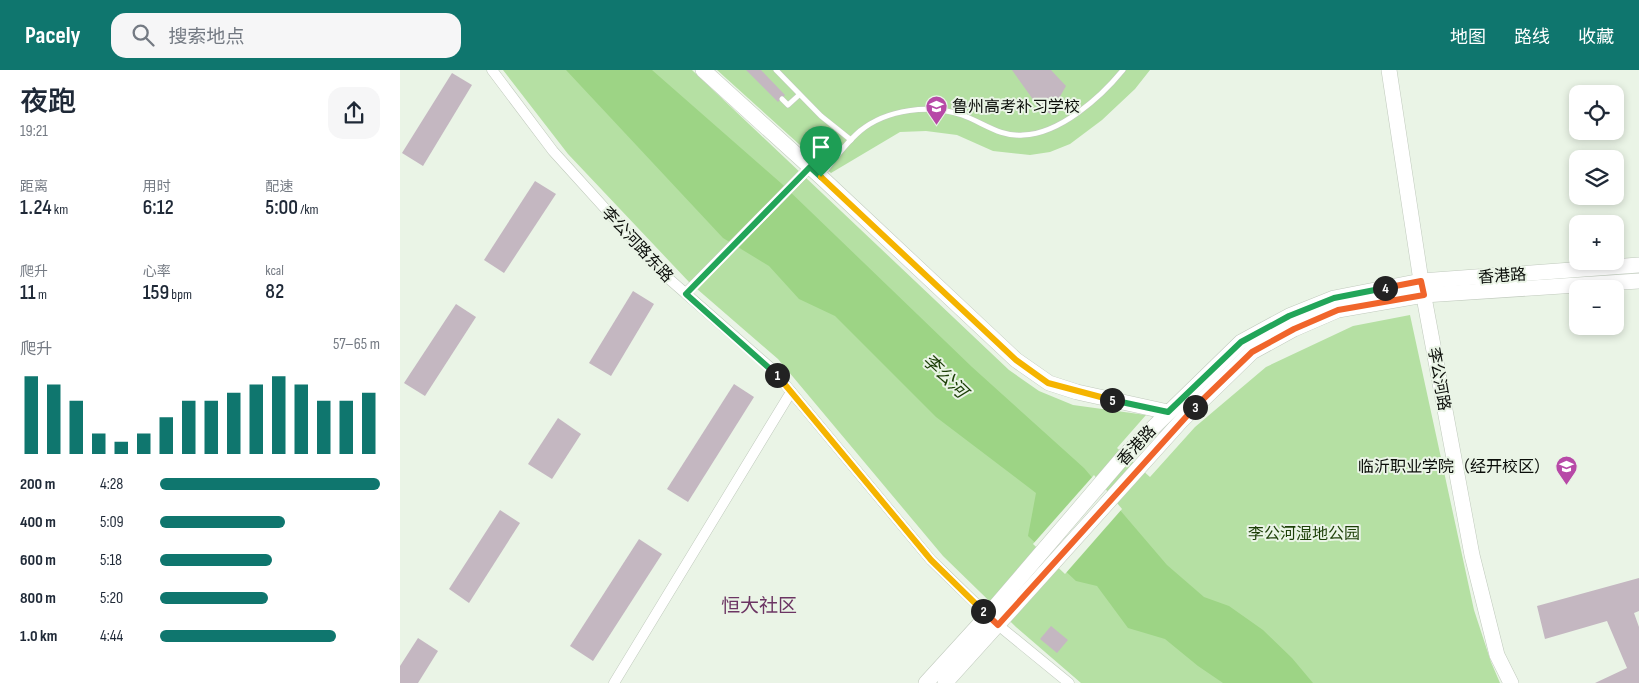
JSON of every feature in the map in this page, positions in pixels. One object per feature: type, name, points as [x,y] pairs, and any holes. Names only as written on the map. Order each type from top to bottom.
[{"type":"main road","points":[[703,70],[1016,360],[1048,383],[1077,392],[1168,412]]},
{"type":"main road","name":"李公河路","points":[[1389,70],[1423,288],[1472,555],[1497,655],[1511,683]]},
{"type":"main road","name":"香港路","points":[[1027,582],[1125,456],[1168,412],[1241,342],[1289,316],[1334,298],[1639,265]]},
{"type":"main road","name":"香港路","points":[[945,683],[993,620],[1027,582],[1182,420],[1252,352],[1294,329],[1338,310],[1423,288],[1639,281]]},
{"type":"main road","name":"香港路","points":[[926,683],[993,620]]},
{"type":"street","name":"李公河路东路","points":[[492,70],[554,151],[668,278],[773,370],[931,560],[993,620],[1069,683]]},
{"type":"street","points":[[686,294],[792,184],[815,172]]},
{"type":"street","points":[[614,683],[791,392]]},
{"type":"lane","points":[[776,70],[821,116],[851,140]]},
{"type":"lane","points":[[815,172],[862,130],[898,113],[941,110],[960,114],[1006,134],[1036,134],[1052,129],[1067,120],[1100,93],[1124,70]]},
{"type":"lane","points":[[782,99],[788,106],[800,95]]},
{"type":"green space","name":"李公河湿地公园","points":[[503,70],[692,70],[1009,370],[1039,391],[1073,405],[1146,415],[1117,448],[1150,477],[1195,427],[1266,367],[1353,326],[1410,315],[1474,610],[1500,683],[1081,683],[1016,627],[943,556],[778,359],[689,282],[568,154]]},
{"type":"green space","name":"鲁州高考补习学校","points":[[717,70],[1150,70],[1135,89],[1102,120],[1070,144],[1050,152],[1030,155],[993,151],[957,135],[926,131],[900,132],[831,173]]},
{"type":"water","name":"李公河","points":[[566,70],[652,70],[782,184],[972,367],[1084,468],[1167,565],[1204,597],[1229,606],[1263,630],[1292,658],[1313,683],[1223,683],[1198,666],[1165,639],[1128,628],[1097,586],[1076,581],[1028,536],[1036,493],[936,417],[835,316],[799,299],[769,266],[723,238]]},
{"type":"pier","points":[[1094,475],[1122,509],[1065,574],[1033,544]]},
{"type":"building","points":[[746,70],[761,70],[785,95],[778,102]]},
{"type":"building","points":[[1012,70],[1051,70],[1066,86],[1050,114],[1034,101]]},
{"type":"building","points":[[452,73],[472,85],[423,166],[402,153]]},
{"type":"building","points":[[535,181],[556,194],[504,273],[484,260]]},
{"type":"building","points":[[633,291],[654,304],[611,376],[589,363]]},
{"type":"building","points":[[456,304],[476,317],[425,396],[404,383]]},
{"type":"building","points":[[734,384],[754,397],[688,502],[667,489]]},
{"type":"building","points":[[558,418],[581,434],[552,479],[528,464]]},
{"type":"building","points":[[500,510],[520,523],[469,603],[449,589]]},
{"type":"building","points":[[639,539],[662,554],[593,661],[570,646]]},
{"type":"building","points":[[1639,578],[1639,611],[1634,613],[1639,627],[1639,683],[1595,683],[1627,668],[1607,621],[1545,639],[1537,606]]},
{"type":"building","points":[[1051,626],[1068,640],[1057,653],[1040,639]]},
{"type":"building","points":[[418,638],[438,651],[418,683],[400,683],[400,666]]},
{"type":"place","name":"鲁州高考补习学校","points":[[936,125]]},
{"type":"place","name":"临沂职业学院（经开校区）","points":[[1566,485]]},
{"type":"district","name":"恒大社区","points":[[759,605]]},
{"type":"route","points":[[810,167],[821,177],[1016,360],[1048,383],[1077,392],[1168,412],[1241,342],[1289,316],[1334,298],[1421,281],[1424,295],[1338,310],[1294,329],[1252,352],[1182,420],[1139,466],[998,625],[931,560],[773,370],[686,294],[810,167]]}]
